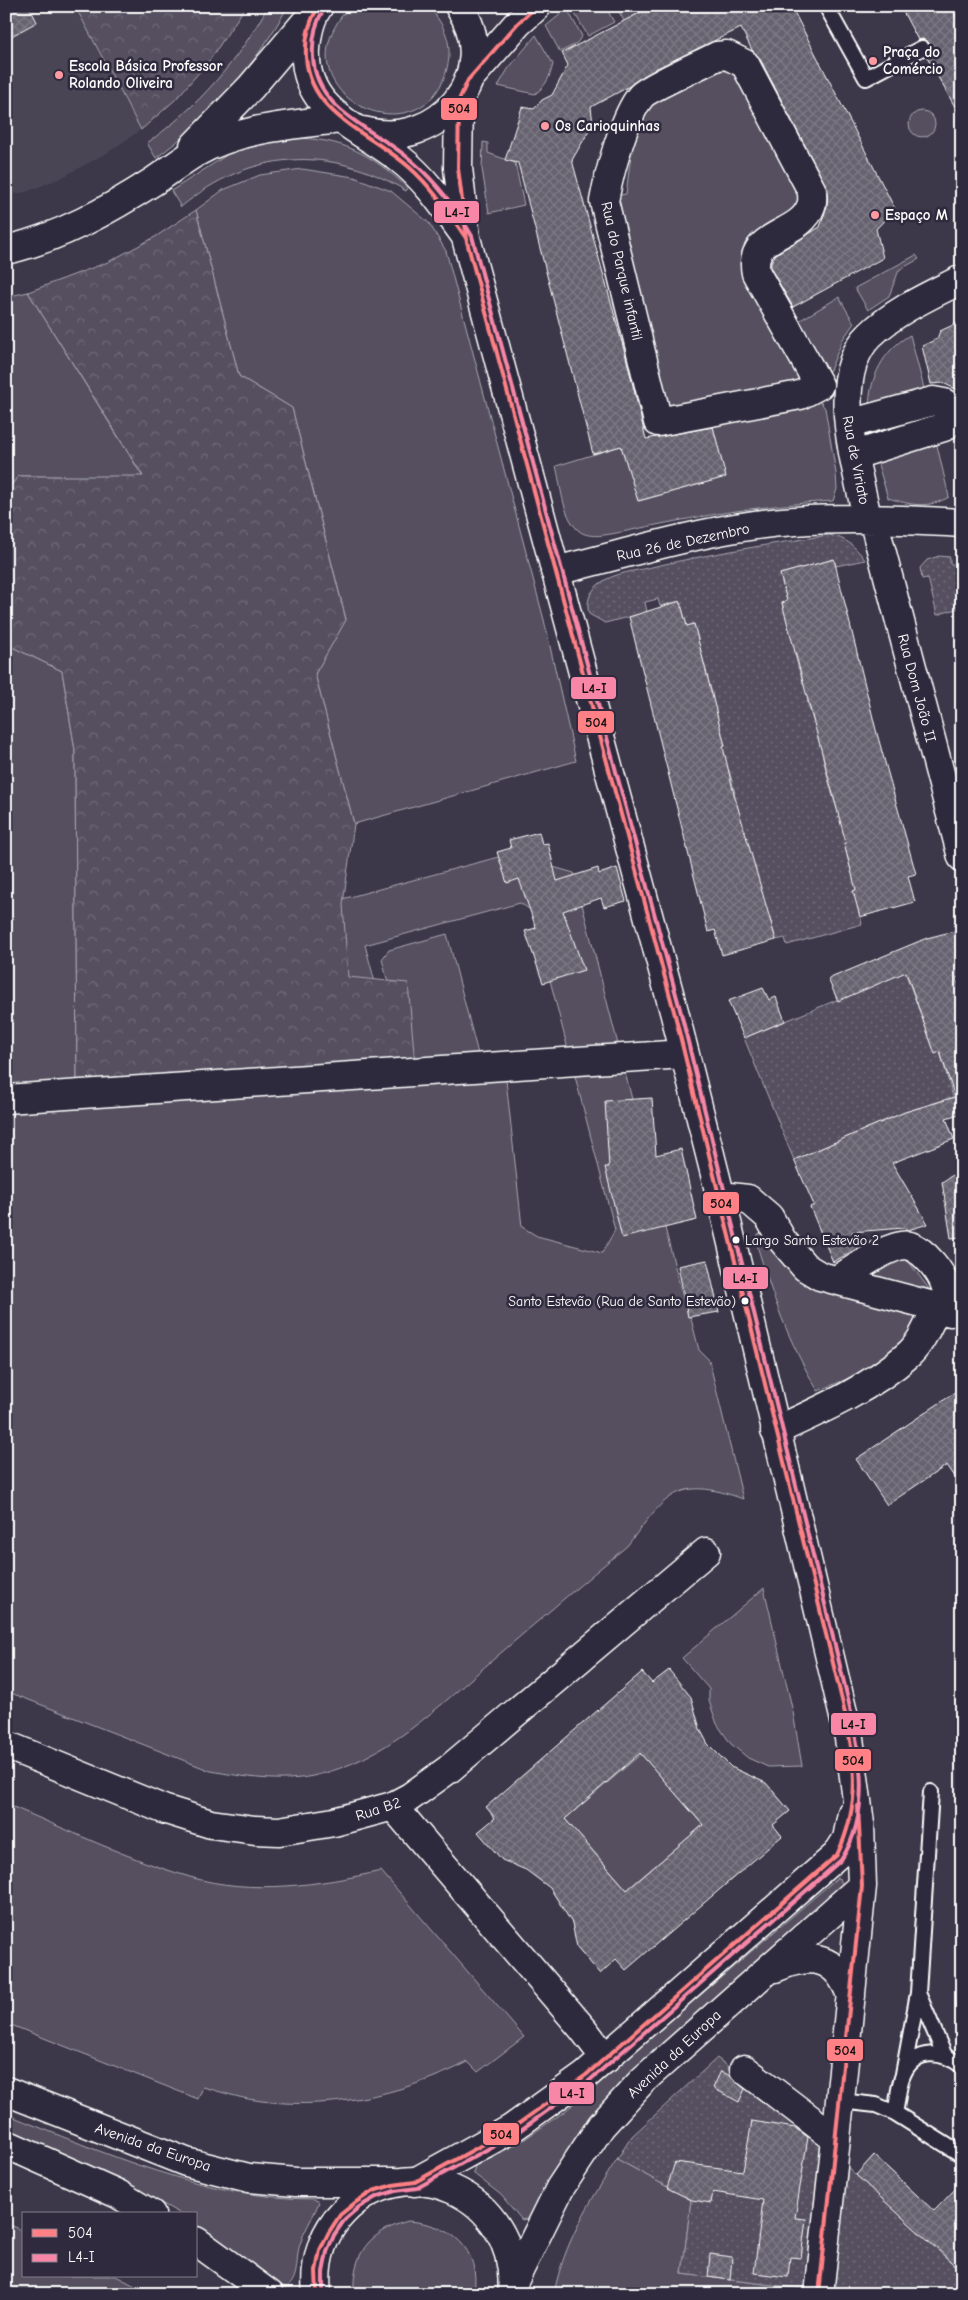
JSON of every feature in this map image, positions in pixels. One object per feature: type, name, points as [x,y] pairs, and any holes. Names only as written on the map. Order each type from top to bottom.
[{"type":"street","points":[[459,6],[466,17],[473,44],[473,63],[464,90],[458,168],[466,238],[684,1054],[720,1196],[849,1738],[860,1824],[862,1886],[819,2294]]},
{"type":"street","points":[[6,250],[53,236],[107,209],[153,182],[195,153],[227,139],[264,128],[348,124],[376,135],[396,135],[420,130],[443,116],[518,23],[537,6]]},
{"type":"street","points":[[318,8],[307,34],[305,60],[311,84],[325,106],[400,159],[423,181],[466,238]]},
{"type":"street","points":[[153,182],[224,118],[318,8]]},
{"type":"street","name":"Rua do Parque infantil","points":[[727,55],[745,64],[812,191],[812,206],[804,218],[758,249],[754,261],[756,273],[819,385],[800,395],[658,422],[604,201],[609,174],[629,120],[642,95],[717,56],[727,55]]},
{"type":"street","name":"Rua de Viriato","points":[[870,518],[846,407],[850,370],[868,336],[886,321],[906,308],[962,279]]},
{"type":"street","points":[[819,385],[848,390]]},
{"type":"street","points":[[849,424],[933,401],[944,403],[952,414],[949,422],[944,426],[855,455]]},
{"type":"street","name":"Rua 26 de Dezembro","points":[[555,571],[713,532],[794,520],[870,518],[962,523]]},
{"type":"street","name":"Rua Dom João II","points":[[870,518],[962,856]]},
{"type":"street","points":[[6,1099],[684,1054]]},
{"type":"street","points":[[720,1196],[748,1199],[769,1217],[782,1240],[805,1268],[820,1276],[950,1312]]},
{"type":"street","points":[[837,1280],[890,1250],[911,1246],[929,1260],[945,1280],[950,1312]]},
{"type":"street","points":[[775,1431],[824,1409],[866,1384],[910,1353],[925,1333],[950,1312]]},
{"type":"street","name":"Rua B2","points":[[6,1746],[163,1809],[211,1824],[279,1830],[334,1822],[393,1806],[410,1797],[449,1770],[706,1552]]},
{"type":"street","name":"Avenida da Europa","points":[[6,2091],[186,2162],[249,2178],[296,2182],[405,2182],[532,2115],[606,2059],[818,1873],[837,1855],[847,1839],[852,1821],[854,1774]]},
{"type":"street","points":[[393,1806],[606,2059]]},
{"type":"street","points":[[818,1873],[835,1868],[847,1868],[856,1873],[862,1886]]},
{"type":"street","name":"Avenida da Europa","points":[[513,2288],[560,2188],[601,2126],[643,2080],[862,1886]]},
{"type":"street","points":[[766,1971],[807,1957],[820,1960],[841,1975],[850,1996]]},
{"type":"street","points":[[744,2069],[836,2139]]},
{"type":"street","points":[[6,2144],[118,2194],[147,2212]]},
{"type":"street","points":[[317,2294],[315,2279],[319,2253],[330,2228],[347,2207],[370,2191],[405,2182],[427,2181],[458,2190],[484,2209],[503,2235],[512,2266],[513,2288]]},
{"type":"street","points":[[198,2242],[269,2294]]},
{"type":"lane","points":[[826,6],[866,78],[922,48]]},
{"type":"lane","points":[[895,2113],[918,1993],[931,1792]]},
{"type":"lane","points":[[918,1993],[944,2054],[962,2066]]},
{"type":"lane","points":[[903,2074],[913,2061],[925,2054],[944,2054]]},
{"type":"lane","points":[[840,2101],[876,2105],[895,2113],[962,2155]]},
{"type":"shaded area","name":"Escola Básica Professor Rolando Oliveira","points":[[6,6],[75,6],[141,130],[107,153],[61,178],[26,192],[6,196]]},
{"type":"green space","points":[[75,6],[246,6],[209,61],[175,100],[141,130]]},
{"type":"green space","points":[[268,6],[288,6],[246,70],[213,108],[156,158],[147,143],[200,99],[244,45]]},
{"type":"green space","points":[[350,6],[428,6],[440,21],[449,45],[446,72],[431,99],[408,112],[383,113],[358,105],[339,88],[328,65],[330,37]]},
{"type":"green space","points":[[605,6],[614,22],[588,36],[571,7]]},
{"type":"green space","points":[[616,6],[653,6],[624,21]]},
{"type":"green space","points":[[567,9],[582,36],[576,44],[560,52],[546,26]]},
{"type":"green space","points":[[536,35],[553,64],[545,84],[535,94],[498,86],[508,69]]},
{"type":"green space","points":[[724,69],[734,72],[805,205],[759,240],[803,384],[669,413],[608,197],[626,194],[634,131],[647,105],[714,70]]},
{"type":"green space","points":[[922,111],[931,115],[935,124],[931,133],[922,137],[913,133],[909,124],[913,115]]},
{"type":"green space","points":[[291,138],[326,141],[355,150],[381,166],[408,188],[406,191],[377,176],[348,166],[319,160],[290,160],[262,164],[234,174],[207,188],[181,207],[171,191],[230,153],[244,147]]},
{"type":"green space","points":[[483,142],[488,143],[488,153],[515,163],[524,205],[489,213],[482,169]]},
{"type":"green space","points":[[302,169],[354,177],[391,191],[429,223],[446,251],[544,620],[576,761],[354,824],[315,674],[346,619],[292,408],[239,376],[196,210],[223,190],[260,175]]},
{"type":"green space","points":[[196,210],[239,376],[292,408],[346,620],[315,674],[354,824],[343,904],[348,977],[408,983],[415,1064],[77,1082],[75,750],[62,671],[6,644],[6,491],[19,476],[143,476],[28,292],[108,262],[155,237]]},
{"type":"green space","points":[[916,255],[919,259],[899,270],[889,296],[868,310],[855,288]]},
{"type":"green space","points":[[28,292],[143,477],[19,476],[6,491],[6,297]]},
{"type":"green space","points":[[839,297],[854,323],[843,339],[830,370],[826,372],[797,322]]},
{"type":"green space","points":[[910,335],[925,392],[869,406],[875,375],[885,357],[892,348]]},
{"type":"green space","points":[[818,399],[825,408],[836,473],[837,489],[833,501],[779,505],[727,512],[599,536],[588,535],[578,530],[565,508],[556,466],[621,446],[639,501],[725,477],[712,422]]},
{"type":"green space","points":[[936,441],[949,497],[934,503],[919,505],[888,498],[876,458]]},
{"type":"green space","points":[[829,535],[850,543],[865,560],[836,566],[834,559],[780,574],[787,601],[782,603],[788,625],[802,649],[794,652],[800,673],[806,671],[813,698],[807,701],[813,721],[819,720],[825,767],[838,812],[850,842],[844,844],[850,867],[862,889],[854,891],[862,924],[787,945],[785,938],[776,940],[769,915],[762,917],[728,796],[735,793],[729,770],[723,771],[717,748],[725,746],[719,723],[707,700],[713,698],[694,624],[687,626],[680,601],[660,606],[658,599],[645,602],[647,612],[605,623],[589,614],[588,602],[591,594],[599,584],[619,574],[764,545]]},
{"type":"green space","points":[[939,556],[950,557],[950,564],[962,565],[962,607],[937,615],[928,578],[922,579],[920,568],[927,560]]},
{"type":"green space","points":[[6,644],[62,671],[75,750],[77,1082],[6,1087]]},
{"type":"green space","points":[[532,848],[553,867],[574,873],[683,1298],[687,1303],[699,1350],[709,1360],[743,1499],[702,1489],[687,1490],[674,1495],[652,1514],[627,1546],[411,1729],[365,1758],[340,1768],[313,1776],[275,1779],[211,1771],[6,1691],[6,1109],[368,1088],[305,909]],"holes":[[[520,903],[532,911],[615,1230],[602,1253],[537,1236],[522,1227],[506,1080],[485,1081],[447,934],[389,950],[382,959],[414,1085],[387,1027],[365,945]]]},
{"type":"green space","points":[[905,972],[935,1053],[940,1052],[953,1097],[905,1112],[794,1160],[744,1038]]},
{"type":"green space","points":[[763,1233],[803,1283],[810,1288],[913,1315],[917,1319],[905,1342],[854,1376],[818,1391],[798,1355],[782,1319],[769,1282],[756,1242],[758,1234]]},
{"type":"green space","points":[[906,1258],[929,1289],[867,1276]]},
{"type":"green space","points":[[764,1588],[793,1712],[802,1766],[768,1767],[748,1758],[731,1744],[717,1724],[709,1701],[709,1689],[682,1658]]},
{"type":"green space","points":[[641,1754],[703,1825],[627,1890],[565,1819]]},
{"type":"green space","points":[[6,1804],[143,1862],[190,1877],[213,1882],[237,1886],[286,1886],[310,1884],[381,1871],[524,2037],[478,2072],[468,2062],[416,2084],[361,2098],[333,2102],[276,2103],[248,2099],[203,2087],[198,2099],[6,2023]]},
{"type":"green space","points":[[837,1878],[840,1879],[843,1885],[530,2218],[522,2220],[501,2195],[473,2173],[475,2166],[519,2143],[564,2112]]},
{"type":"green space","points":[[717,2058],[817,2134],[823,2143],[806,2289],[682,2274],[691,2200],[617,2159],[632,2136]]},
{"type":"green space","points":[[6,2114],[118,2158],[195,2182],[274,2197],[314,2199],[319,2202],[300,2244],[293,2279],[286,2288],[198,2225],[198,2212],[177,2212],[101,2170],[6,2133]]},
{"type":"green space","points":[[617,2159],[691,2200],[682,2274],[806,2289],[806,2294],[554,2294],[558,2276],[571,2240],[588,2207]]},
{"type":"green space","points":[[845,2165],[962,2271],[962,2294],[831,2294]]},
{"type":"green space","points":[[408,2221],[437,2227],[450,2233],[460,2241],[468,2251],[473,2264],[475,2278],[474,2294],[354,2294],[356,2267],[366,2246],[383,2231]]},
{"type":"green space","points":[[6,2223],[22,2230],[22,2278],[120,2278],[137,2287],[135,2294],[6,2294]]},
{"type":"building","points":[[6,6],[29,6],[37,22],[6,39]]},
{"type":"building","points":[[653,6],[791,6],[895,209],[876,229],[883,258],[793,307],[771,269],[771,262],[776,254],[820,227],[827,206],[828,190],[759,57],[752,50],[741,28],[657,68],[628,87],[591,107],[593,124],[572,160],[626,357],[646,439],[713,427],[726,477],[638,501],[621,446],[593,454],[518,163],[505,160],[522,107],[534,109],[542,100],[552,95],[568,65],[562,53]]},
{"type":"building","points":[[900,6],[962,6],[962,119],[926,56],[931,49],[929,43],[923,39],[918,40]]},
{"type":"building","points":[[962,321],[962,392],[943,383],[931,384],[922,346],[937,339],[940,331]]},
{"type":"building","points":[[834,559],[876,730],[916,874],[908,876],[915,902],[860,917],[853,891],[856,890],[844,843],[846,843],[782,603],[787,601],[780,574]]},
{"type":"building","points":[[680,601],[687,626],[694,624],[725,746],[723,747],[734,794],[776,940],[722,955],[715,930],[708,932],[629,617]]},
{"type":"building","points":[[539,832],[542,844],[548,843],[557,881],[598,868],[599,874],[617,868],[626,901],[604,907],[601,898],[563,911],[584,970],[543,983],[525,931],[536,928],[519,879],[507,883],[497,852],[511,848],[509,840]]},
{"type":"building","points":[[962,929],[962,976],[956,978],[962,997],[962,1113],[946,1118],[954,1139],[892,1163],[928,1224],[908,1230],[904,1228],[852,1232],[860,1247],[833,1262],[810,1207],[814,1205],[794,1160],[905,1112],[955,1097],[940,1052],[935,1054],[906,972],[838,1001],[828,979],[927,938]]},
{"type":"building","points":[[763,988],[769,1000],[776,997],[785,1021],[744,1038],[728,1001]]},
{"type":"building","points":[[652,1098],[656,1155],[681,1149],[697,1220],[622,1238],[605,1167],[609,1167],[605,1101]]},
{"type":"building","points":[[956,1173],[962,1186],[962,1237],[951,1238],[942,1182]]},
{"type":"building","points":[[707,1260],[719,1312],[688,1317],[678,1266]]},
{"type":"building","points":[[962,1388],[962,1487],[947,1465],[887,1505],[856,1459]]},
{"type":"building","points":[[669,1670],[691,1697],[700,1729],[708,1744],[731,1767],[766,1783],[790,1811],[773,1825],[782,1836],[626,1970],[616,1959],[600,1974],[577,1947],[572,1923],[550,1888],[526,1870],[502,1860],[478,1832],[495,1818],[486,1807],[642,1672],[652,1683]],"holes":[[[640,1753],[703,1825],[627,1890],[565,1819]]]},
{"type":"building","points":[[721,2071],[745,2089],[739,2102],[713,2088]]},
{"type":"building","points":[[752,2121],[795,2128],[808,2137],[795,2218],[806,2219],[801,2258],[790,2257],[788,2277],[754,2273],[763,2200],[713,2192],[711,2203],[692,2200],[667,2188],[675,2162],[743,2171]]},
{"type":"building","points":[[874,2155],[934,2211],[962,2182],[962,2272],[856,2175]]},
{"type":"building","points":[[710,2254],[732,2257],[730,2280],[708,2277]]},
{"type":"transit line","name":"504","points":[[317,2294],[316,2271],[320,2250],[340,2215],[373,2191],[393,2185],[415,2182],[511,2129],[586,2075],[837,1855],[850,1817],[854,1781],[851,1743],[843,1704],[675,1015],[466,238],[440,201],[409,167],[330,109],[318,94],[310,77],[306,50],[310,24],[319,6]]},
{"type":"transit line","name":"504","points":[[467,240],[458,168],[459,100],[468,80],[518,23],[537,6]]},
{"type":"transit line","name":"L4-I","points":[[323,2294],[323,2272],[327,2252],[334,2235],[345,2219],[359,2207],[376,2197],[395,2191],[417,2188],[515,2134],[590,2080],[841,1860],[851,1842],[857,1823],[861,1783],[857,1742],[849,1703],[681,1013],[472,236],[446,197],[422,170],[398,150],[336,106],[325,92],[317,76],[313,57],[316,26],[324,9]]},
{"type":"transit line","name":"504","points":[[819,2294],[862,1886],[858,1806]]},
{"type":"place","name":"Praça do Comércio","points":[[873,61]]},
{"type":"place","name":"Escola Básica Professor Rolando Oliveira","points":[[59,75]]},
{"type":"place","name":"Os Carioquinhas","points":[[545,126]]},
{"type":"place","name":"Espaço M","points":[[875,215]]},
{"type":"place","name":"Largo Santo Estevão 2","points":[[736,1240]]},
{"type":"place","name":"Santo Estevão (Rua de Santo Estevão)","points":[[745,1301]]}]
